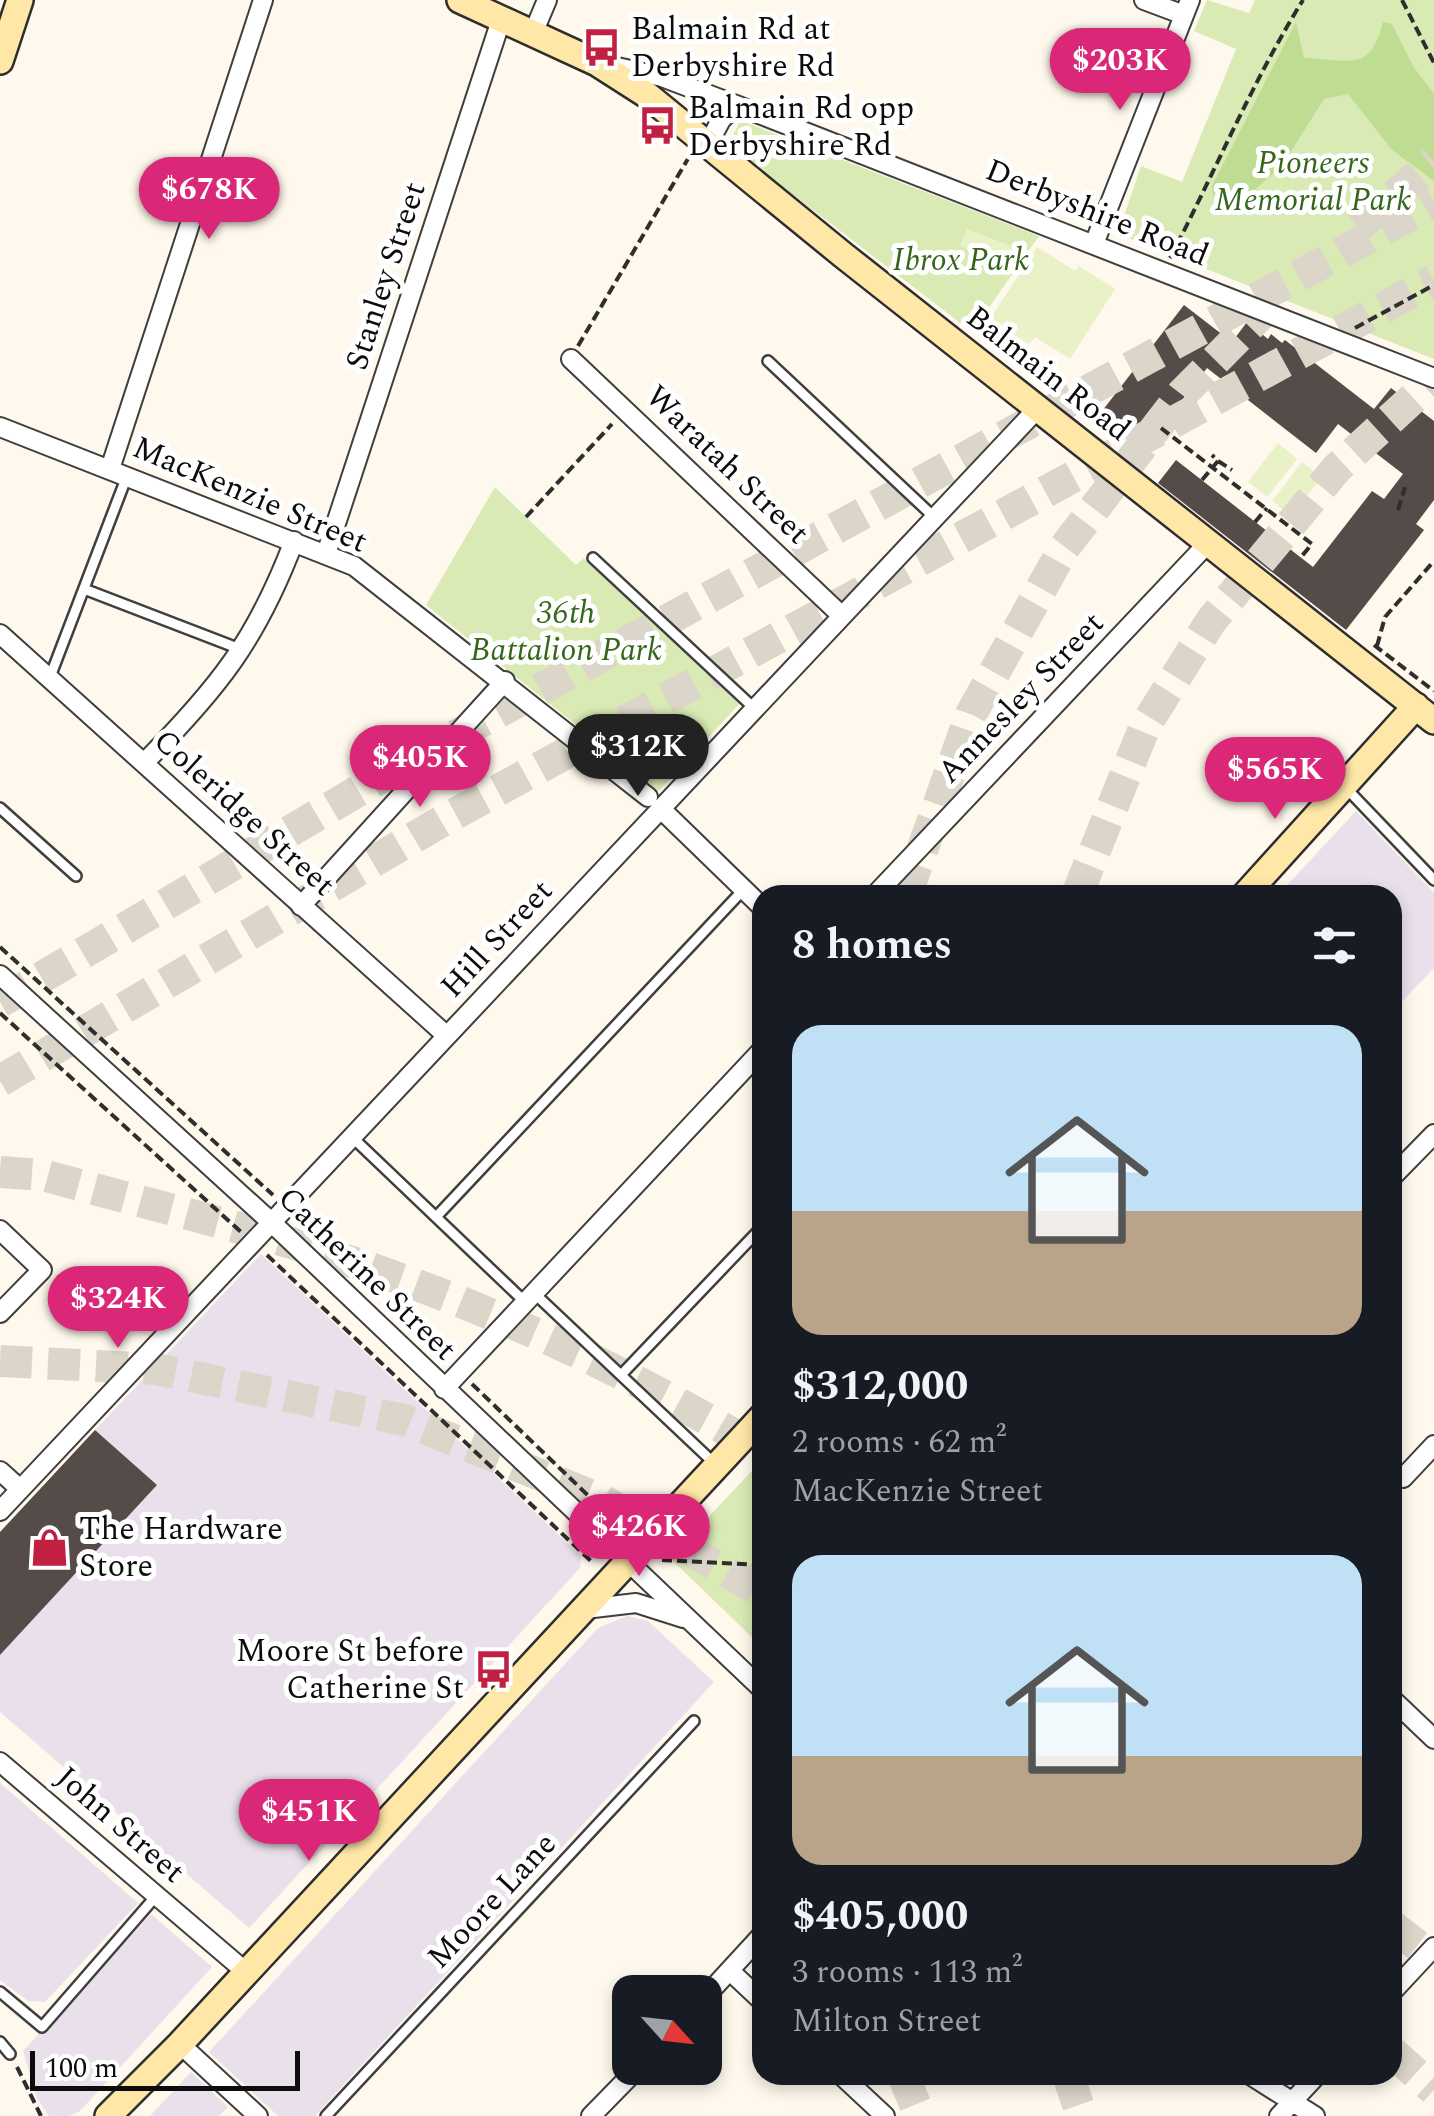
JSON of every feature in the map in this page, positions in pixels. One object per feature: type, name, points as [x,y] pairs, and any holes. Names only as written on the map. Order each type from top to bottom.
[{"type":"main road","points":[[0,61],[20,0]]},
{"type":"main road","name":"Balmain Road","points":[[460,0],[597,63],[646,95],[698,152],[1428,706]]},
{"type":"main road","points":[[1254,885],[1345,787],[1428,706]]},
{"type":"main road","points":[[108,2116],[180,2044],[752,1428]]},
{"type":"street","points":[[119,473],[263,0]]},
{"type":"street","points":[[534,31],[547,0]]},
{"type":"street","points":[[1094,244],[1187,8],[1144,0]]},
{"type":"street","name":"Stanley Street","points":[[326,554],[502,17]]},
{"type":"street","name":"Derbyshire Road","points":[[597,63],[662,77],[1434,378]]},
{"type":"street","points":[[698,152],[736,105]]},
{"type":"street","name":"Waratah Street","points":[[571,358],[842,616]]},
{"type":"street","name":"Hill Street","points":[[0,1511],[447,1036],[654,803],[755,709],[1038,408]]},
{"type":"street","name":"MacKenzie Street","points":[[0,427],[354,566],[654,803],[752,898]]},
{"type":"street","points":[[144,762],[194,712],[243,650],[294,541]]},
{"type":"street","name":"Annesley Street","points":[[884,885],[1209,542]]},
{"type":"street","name":"Coleridge Street","points":[[0,634],[447,1036]]},
{"type":"street","points":[[301,906],[505,682]]},
{"type":"street","name":"Catherine Street","points":[[0,975],[272,1222],[752,1681]]},
{"type":"street","points":[[444,1389],[752,1061]]},
{"type":"street","points":[[1402,1167],[1434,1134]]},
{"type":"street","points":[[0,1230],[42,1270],[0,1313]]},
{"type":"street","points":[[1403,1478],[1434,1445]]},
{"type":"street","points":[[0,1470],[20,1490]]},
{"type":"street","name":"Catherine Street","points":[[585,1609],[636,1603],[688,1620]]},
{"type":"street","points":[[1402,1709],[1434,1739]]},
{"type":"street","name":"John Street","points":[[0,1762],[246,1972]]},
{"type":"street","points":[[722,1979],[752,1946]]},
{"type":"street","points":[[1402,1981],[1434,1946]]},
{"type":"street","points":[[730,1971],[752,1992]]},
{"type":"street","points":[[180,2044],[258,2116]]},
{"type":"street","points":[[591,2116],[621,2085]]},
{"type":"street","points":[[852,2085],[885,2116]]},
{"type":"street","points":[[1260,2085],[1285,2109],[1314,2116]]},
{"type":"street","points":[[1285,2109],[1308,2085]]},
{"type":"lane","points":[[768,361],[935,518]]},
{"type":"lane","points":[[50,677],[84,589],[119,473]]},
{"type":"lane","points":[[593,558],[755,709]]},
{"type":"lane","points":[[84,589],[243,650]]},
{"type":"lane","points":[[1345,787],[1434,880]]},
{"type":"lane","points":[[0,808],[76,876]]},
{"type":"lane","points":[[436,1217],[744,890]]},
{"type":"lane","points":[[352,1137],[436,1217],[621,1374],[717,1466]]},
{"type":"lane","points":[[621,1374],[752,1237]]},
{"type":"lane","name":"Moore Lane","points":[[326,2116],[694,1720]]},
{"type":"lane","points":[[0,1992],[42,2026],[156,1896]]},
{"type":"lane","points":[[0,2042],[10,2054]]},
{"type":"path","points":[[1169,260],[1272,50],[1303,0]]},
{"type":"path","points":[[1402,0],[1434,64]]},
{"type":"path","points":[[571,358],[698,152]]},
{"type":"path","points":[[1336,340],[1434,284]]},
{"type":"path","points":[[526,517],[626,410]]},
{"type":"path","points":[[1160,428],[1211,469],[1228,476],[1312,544],[1301,558]]},
{"type":"path","points":[[1212,456],[1232,470]]},
{"type":"path","points":[[1202,480],[1218,460]]},
{"type":"path","points":[[1398,510],[1405,487]]},
{"type":"path","points":[[1256,522],[1267,508]]},
{"type":"path","points":[[1428,706],[1377,646],[1384,617],[1434,561]]},
{"type":"path","points":[[0,947],[286,1206],[623,1528],[628,1526]]},
{"type":"path","name":"Catherine Street","points":[[0,1014],[253,1242],[592,1562]]},
{"type":"path","points":[[662,1560],[752,1564]]},
{"type":"path","points":[[10,2054],[41,2116]]},
{"type":"shaded area","points":[[1356,811],[1434,893],[1434,968],[1402,1002],[1402,885],[1287,885]]},
{"type":"shaded area","points":[[261,1254],[581,1556],[580,1568],[249,1928],[0,1712],[0,1655],[157,1485],[95,1430]]},
{"type":"shaded area","points":[[627,1616],[648,1621],[714,1682],[315,2116],[278,2116],[209,2052],[598,1628]]},
{"type":"shaded area","points":[[0,1783],[138,1903],[45,2002],[28,2001],[0,1980]]},
{"type":"shaded area","points":[[151,1914],[212,1967],[80,2111],[69,2116],[49,2116],[37,2099],[23,2051]]},
{"type":"shaded area","points":[[191,2072],[228,2107],[219,2116],[150,2116]]},
{"type":"green space","name":"Pioneers Memorial Park","points":[[1207,0],[1249,13],[1255,0],[1434,0],[1434,359],[1118,234],[1141,166],[1182,182],[1236,49],[1194,31]]},
{"type":"green space","points":[[1296,22],[1304,58],[1346,61],[1364,56],[1372,49],[1383,22],[1392,24],[1413,66],[1434,94],[1434,181],[1392,150],[1348,94],[1324,99],[1282,166],[1242,201],[1213,195],[1212,186]]},
{"type":"green space","name":"Ibrox Park","points":[[739,123],[1039,236],[972,332],[739,153],[731,140]]},
{"type":"green space","points":[[967,229],[1021,250],[1014,266],[960,246]]},
{"type":"green space","points":[[1037,247],[1075,271],[1079,266],[1115,289],[1070,359],[1035,337],[1029,344],[990,319]]},
{"type":"green space","points":[[1278,443],[1297,459],[1267,497],[1248,482]]},
{"type":"green space","points":[[1302,462],[1322,477],[1291,516],[1272,501]]},
{"type":"green space","name":"36th Battalion Park","points":[[495,487],[576,565],[584,558],[740,703],[659,791],[426,605]]},
{"type":"green space","points":[[752,1471],[752,1637],[670,1558]]},
{"type":"building","points":[[1184,305],[1232,342],[1247,322],[1268,339],[1271,334],[1282,343],[1285,340],[1374,409],[1391,388],[1434,421],[1434,500],[1416,524],[1424,530],[1346,630],[1158,483],[1176,460],[1313,567],[1372,491],[1384,499],[1403,474],[1338,424],[1316,453],[1207,368],[1144,449],[1099,415]]},
{"type":"building","name":"The Hardware Store","points":[[95,1430],[157,1485],[0,1655],[0,1532]]},
{"type":"tunnel","points":[[1358,227],[1434,162]]},
{"type":"tunnel","points":[[0,1002],[409,761],[1434,202]]},
{"type":"tunnel","points":[[0,1081],[449,817],[1434,280]]},
{"type":"tunnel","points":[[910,885],[971,714],[1064,548],[1182,394],[1276,299]]},
{"type":"tunnel","points":[[1081,885],[1145,726],[1211,621],[1337,468],[1434,379]]},
{"type":"tunnel","points":[[0,1172],[43,1175],[269,1236],[397,1278],[558,1343],[662,1394],[752,1445]]},
{"type":"tunnel","points":[[0,1361],[156,1369],[404,1420],[600,1499],[752,1586]]},
{"type":"tunnel","points":[[1402,1934],[1434,1958]]},
{"type":"tunnel","points":[[1402,2061],[1434,2090]]},
{"type":"tunnel","points":[[907,2085],[920,2116]]},
{"type":"tunnel","points":[[1071,2085],[1082,2116]]},
{"type":"place","name":"Balmain Rd at Derbyshire Rd","points":[[601,47]]},
{"type":"place","name":"Balmain Rd opp Derbyshire Rd","points":[[658,126]]},
{"type":"place","name":"The Hardware Store","points":[[49,1547]]},
{"type":"place","name":"Moore St before Catherine St","points":[[494,1669]]}]
